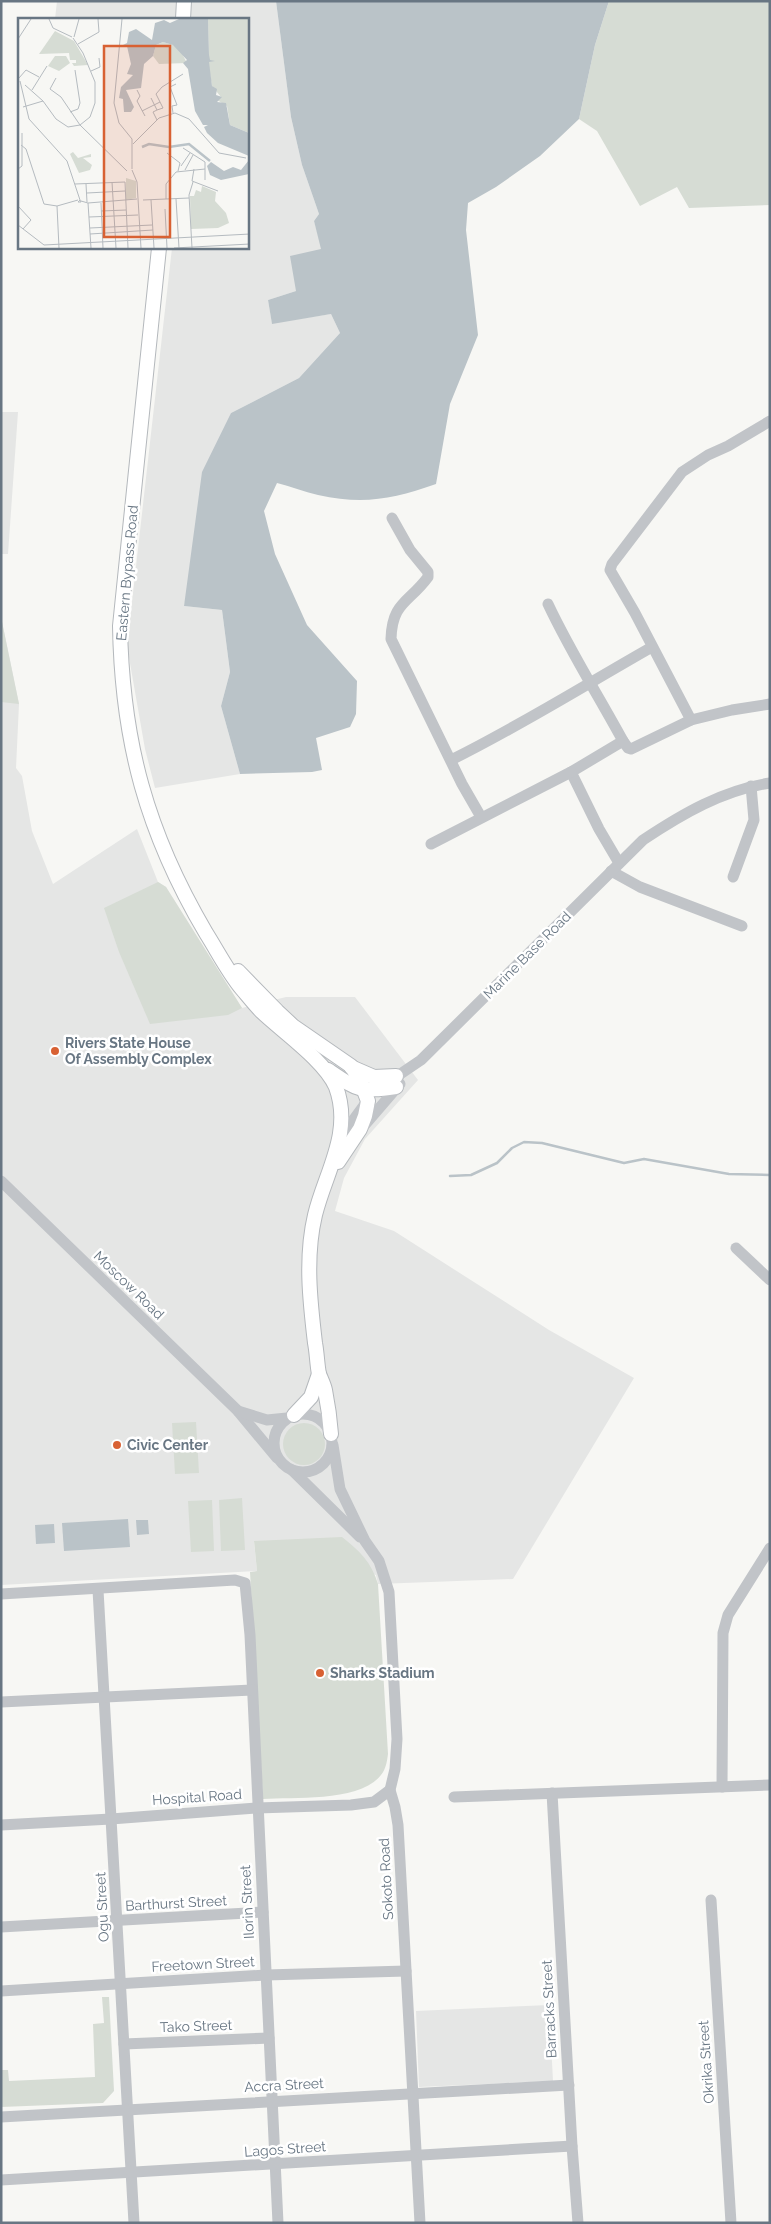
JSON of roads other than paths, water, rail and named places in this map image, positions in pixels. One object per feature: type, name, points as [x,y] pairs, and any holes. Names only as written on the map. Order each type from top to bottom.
[{"type":"main road","points":[[183,18],[184,1]]},
{"type":"main road","name":"Eastern Bypass Road","points":[[159,249],[120,626],[125,709],[131,746],[139,783],[153,825],[184,895],[233,978],[260,1010],[323,1067],[336,1086],[342,1124],[339,1146]]},
{"type":"main road","name":"Eastern Bypass Road","points":[[212,943],[277,1011],[314,1041],[351,1066],[360,1080],[366,1096]]},
{"type":"main road","points":[[351,1066],[374,1077],[396,1082]]},
{"type":"main road","points":[[323,1067],[366,1096]]},
{"type":"main road","points":[[366,1096],[396,1082]]},
{"type":"main road","points":[[328,1177],[360,1129],[366,1096]]},
{"type":"main road","points":[[332,1439],[325,1388],[319,1374],[310,1298],[310,1253],[314,1218],[320,1195],[339,1146]]},
{"type":"main road","points":[[291,1416],[305,1406],[311,1397],[319,1374]]},
{"type":"street","points":[[691,720],[610,570],[612,564],[682,472],[708,455],[728,446],[770,421]]},
{"type":"street","points":[[392,518],[405,542],[428,572],[428,577],[396,610],[392,624],[392,639],[481,817]]},
{"type":"street","points":[[548,604],[571,651],[591,682],[628,748],[632,749],[691,720],[732,710],[770,704]]},
{"type":"street","points":[[451,760],[567,698],[652,647]]},
{"type":"street","points":[[431,844],[571,772],[623,741]]},
{"type":"street","points":[[571,772],[615,867],[640,887],[742,926]]},
{"type":"street","name":"Marine Base Road","points":[[360,1129],[396,1082],[421,1060],[643,840],[681,815],[724,795],[751,786],[770,783]]},
{"type":"street","points":[[733,877],[754,820],[751,786]]},
{"type":"street","points":[[339,1146],[366,1096]]},
{"type":"street","name":"Moscow Road","points":[[1,1180],[237,1410],[277,1458]]},
{"type":"street","points":[[736,1248],[770,1280]]},
{"type":"street","name":"Moscow Road","points":[[237,1410],[267,1420],[291,1416]]},
{"type":"street","points":[[306,1413],[317,1417],[326,1424],[332,1439],[326,1462],[319,1468],[301,1472],[292,1470],[284,1465],[277,1458],[274,1447],[274,1436],[279,1426],[291,1416],[306,1413]]},
{"type":"street","name":"Sokoto Road","points":[[332,1439],[340,1489],[365,1541],[379,1561],[389,1592],[396,1739],[395,1769],[390,1790],[396,1807],[398,1826],[414,2155],[420,2223]]},
{"type":"street","name":"Sokoto Road","points":[[292,1470],[365,1541]]},
{"type":"street","points":[[722,1787],[723,1633],[728,1615],[770,1548]]},
{"type":"street","name":"Ilorin Street","points":[[98,1590],[243,1581],[245,1583],[278,2223]]},
{"type":"street","points":[[1,1594],[98,1590]]},
{"type":"street","name":"Ogu Street","points":[[98,1590],[134,2223]]},
{"type":"street","points":[[1,1702],[252,1690]]},
{"type":"street","points":[[454,1797],[770,1785]]},
{"type":"street","name":"Hospital Road","points":[[1,1825],[374,1802],[390,1790]]},
{"type":"street","name":"Barracks Street","points":[[552,1793],[578,2223]]},
{"type":"street","name":"Okrika Street","points":[[711,1900],[731,2223]]},
{"type":"street","name":"Barthurst Street","points":[[1,1927],[263,1912]]},
{"type":"street","name":"Freetown Street","points":[[1,1991],[266,1976],[406,1971]]},
{"type":"street","name":"Tako Street","points":[[124,2044],[269,2038]]},
{"type":"street","name":"Accra Street","points":[[1,2117],[412,2092],[569,2085]]},
{"type":"street","name":"Lagos Street","points":[[1,2180],[572,2146]]},
{"type":"waterway","points":[[450,1176],[471,1175],[497,1163],[512,1148],[524,1142],[542,1143],[624,1163],[644,1159],[729,1174],[770,1175]]},
{"type":"place","name":"Rivers State House Of Assembly Complex","points":[[55,1051]]},
{"type":"place","name":"Civic Center","points":[[117,1445]]},
{"type":"place","name":"Sharks Stadium","points":[[320,1673]]}]
